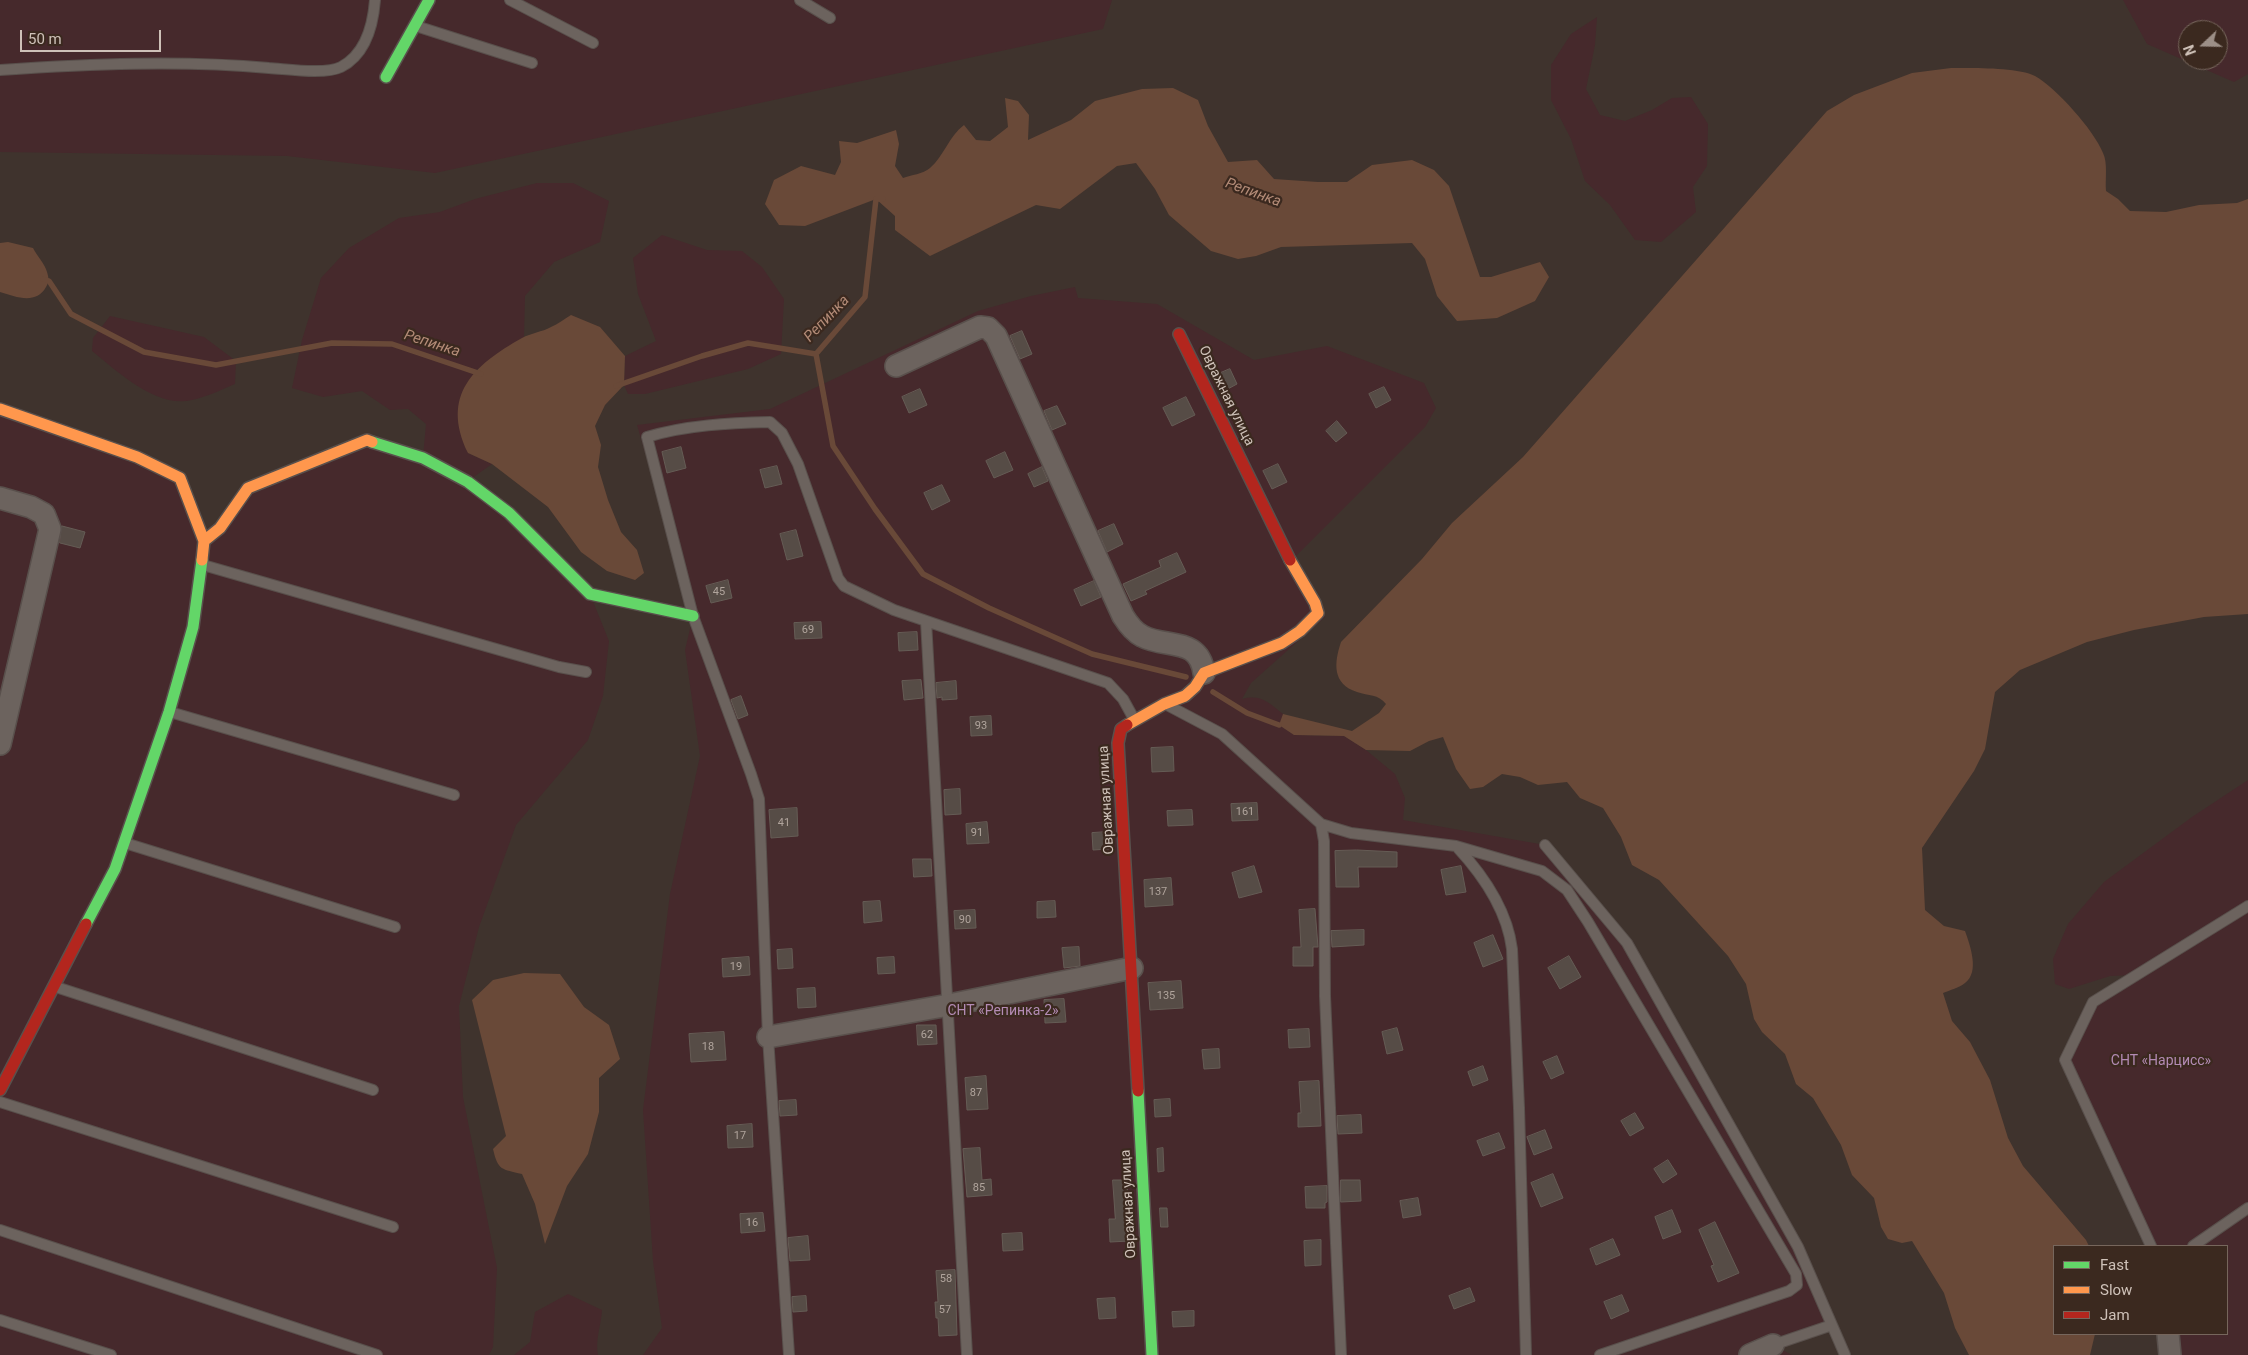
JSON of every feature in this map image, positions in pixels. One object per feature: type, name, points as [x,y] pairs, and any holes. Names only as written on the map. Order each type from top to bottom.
[{"type":"street","points":[[386,77],[429,0]]},
{"type":"street","points":[[896,366],[980,327],[988,328],[996,336],[1123,616],[1131,627],[1142,636],[1187,646],[1203,662],[1204,673]]},
{"type":"street","name":"Овражная улица","points":[[1152,1355],[1118,743],[1121,729],[1134,719],[1185,696],[1196,687],[1204,673],[1282,643],[1315,618],[1318,611],[1281,543],[1179,334]]},
{"type":"street","points":[[0,409],[137,457],[180,478],[204,541],[194,627],[169,712],[115,869],[0,1090]]},
{"type":"street","points":[[204,541],[220,528],[248,488],[367,440],[422,458],[468,482],[509,512],[590,594],[693,616]]},
{"type":"street","points":[[0,498],[30,507],[44,514],[50,529],[0,744]]},
{"type":"street","points":[[768,1037],[949,1005],[1132,968]]},
{"type":"street","points":[[2168,1335],[2170,1355]]},
{"type":"street","points":[[1750,1355],[1773,1345]]},
{"type":"lane","points":[[0,70],[95,63],[224,64],[309,71],[338,69],[353,60],[366,41],[373,22],[375,0]]},
{"type":"lane","points":[[510,0],[593,42]]},
{"type":"lane","points":[[800,0],[830,18]]},
{"type":"lane","points":[[415,25],[532,63]]},
{"type":"lane","points":[[789,1355],[768,1037],[759,799],[693,616],[648,437],[666,431],[688,428],[742,422],[770,422],[782,433],[798,464],[838,578],[844,586],[894,610],[1108,683],[1123,698],[1134,719]]},
{"type":"lane","points":[[202,565],[559,667],[586,672]]},
{"type":"lane","points":[[926,621],[949,1005],[967,1355]]},
{"type":"lane","points":[[1164,704],[1222,734],[1321,824],[1351,833],[1456,846],[1542,871],[1567,890],[1639,1007],[1796,1274],[1797,1285],[1789,1291],[1600,1355]]},
{"type":"lane","points":[[169,712],[454,795]]},
{"type":"lane","points":[[1321,824],[1324,841],[1325,996],[1342,1355]]},
{"type":"lane","points":[[124,842],[395,927]]},
{"type":"lane","points":[[1545,845],[1627,943],[1798,1247],[1845,1355]]},
{"type":"lane","points":[[1456,846],[1479,870],[1497,903],[1510,933],[1519,1108],[1526,1355]]},
{"type":"lane","points":[[2152,1245],[2065,1060],[2093,1002],[2248,906]]},
{"type":"lane","points":[[55,987],[372,1090]]},
{"type":"lane","points":[[0,1102],[392,1227]]},
{"type":"lane","points":[[2194,1245],[2248,1208]]},
{"type":"lane","points":[[0,1230],[377,1355]]},
{"type":"lane","points":[[0,1320],[111,1355]]},
{"type":"lane","points":[[1773,1345],[1832,1325]]},
{"type":"green space","points":[[0,0],[1112,0],[1103,29],[435,173],[287,156],[0,152]]},
{"type":"green space","points":[[2123,0],[2248,0],[2248,74],[2234,82],[2207,70],[2228,70],[2228,20],[2178,20],[2178,58],[2147,44]]},
{"type":"green space","points":[[1597,17],[1595,45],[1586,89],[1600,115],[1625,121],[1652,110],[1672,98],[1691,97],[1708,124],[1707,166],[1693,187],[1696,212],[1661,242],[1635,240],[1610,205],[1585,181],[1571,139],[1551,100],[1551,65],[1571,34]]},
{"type":"green space","points":[[537,183],[573,183],[609,201],[600,242],[554,262],[525,296],[524,337],[475,371],[468,453],[492,464],[468,481],[590,594],[609,641],[603,696],[588,740],[516,825],[479,927],[459,1006],[463,1097],[497,1268],[493,1347],[489,1355],[0,1355],[0,409],[180,478],[204,541],[248,488],[367,440],[423,457],[426,424],[408,409],[390,410],[362,391],[323,397],[292,388],[302,340],[321,278],[349,248],[399,218],[440,212],[475,199]]},
{"type":"green space","points":[[662,235],[707,250],[742,251],[762,267],[784,299],[781,354],[748,369],[645,394],[628,394],[624,385],[625,356],[656,341],[638,294],[633,258]]},
{"type":"green space","name":"СНТ «Репинка-2»","points":[[1075,287],[1078,298],[1157,304],[1254,360],[1327,346],[1424,383],[1436,408],[1425,427],[1293,559],[1325,617],[1251,683],[1242,699],[1259,698],[1264,700],[1283,714],[1280,725],[1294,735],[1344,736],[1366,750],[1395,774],[1405,798],[1403,820],[1545,845],[1627,943],[1798,1247],[1832,1325],[1773,1345],[1792,1355],[643,1355],[662,1328],[653,1261],[643,1110],[670,894],[700,756],[685,650],[693,616],[637,425],[770,409],[978,311],[1031,296]]},
{"type":"green space","points":[[110,316],[204,337],[236,361],[235,384],[192,400],[165,399],[152,394],[125,378],[92,351],[93,338]]},
{"type":"green space","name":"СНТ «Нарцисс»","points":[[2248,780],[2248,1355],[2170,1355],[2168,1335],[2228,1335],[2228,1245],[2151,1245],[2065,1060],[2093,1002],[2134,975],[2110,976],[2069,989],[2055,984],[2053,959],[2068,924],[2104,882],[2192,817]]},
{"type":"green space","points":[[568,1294],[602,1310],[597,1349],[598,1355],[514,1355],[530,1342],[535,1312]]},
{"type":"water","points":[[1951,68],[1994,69],[2018,71],[2035,76],[2074,110],[2092,133],[2105,157],[2106,191],[2118,199],[2130,211],[2166,212],[2199,205],[2237,203],[2248,199],[2248,614],[2204,617],[2134,630],[2087,642],[2020,670],[1995,692],[1985,749],[1974,771],[1922,848],[1925,910],[1944,926],[1965,931],[1972,958],[1973,965],[1970,978],[1960,986],[1943,993],[1952,1021],[1970,1042],[1990,1080],[2008,1138],[2023,1166],[2088,1245],[2053,1245],[2053,1335],[2095,1335],[2090,1355],[1969,1355],[1955,1328],[1944,1293],[1912,1241],[1902,1243],[1888,1239],[1881,1227],[1874,1198],[1852,1175],[1841,1145],[1813,1098],[1796,1084],[1785,1054],[1762,1032],[1754,1019],[1746,984],[1728,956],[1659,880],[1632,865],[1621,837],[1603,808],[1580,798],[1567,782],[1538,785],[1520,777],[1502,774],[1483,787],[1470,789],[1456,769],[1443,737],[1429,741],[1410,751],[1366,750],[1344,736],[1294,735],[1279,725],[1283,714],[1352,731],[1379,713],[1386,704],[1383,701],[1349,688],[1339,678],[1336,665],[1341,642],[1422,559],[1452,523],[1523,457],[1827,111],[1854,95],[1912,73]]},
{"type":"water","points":[[1173,88],[1198,100],[1208,126],[1228,162],[1257,160],[1274,179],[1347,182],[1372,165],[1412,160],[1434,170],[1449,186],[1480,277],[1491,277],[1540,262],[1549,277],[1535,301],[1497,318],[1457,321],[1437,296],[1425,259],[1412,243],[1281,247],[1256,256],[1238,259],[1211,251],[1169,215],[1155,189],[1136,163],[1117,166],[1060,209],[1036,205],[930,256],[895,230],[895,216],[876,199],[805,226],[779,225],[765,204],[774,180],[801,166],[835,175],[841,162],[839,141],[857,143],[896,130],[899,144],[895,166],[903,178],[930,168],[954,135],[964,125],[976,140],[990,141],[1008,127],[1005,98],[1018,101],[1029,115],[1028,140],[1071,120],[1095,101],[1142,89]]},
{"type":"water","points":[[8,242],[33,248],[45,266],[48,282],[42,293],[37,296],[25,298],[0,292],[0,243]]},
{"type":"water","points":[[571,315],[600,327],[625,356],[624,385],[605,405],[595,426],[601,445],[598,467],[608,500],[621,532],[637,550],[644,573],[635,580],[607,571],[581,552],[548,507],[492,464],[468,453],[460,433],[458,414],[460,398],[466,384],[476,371],[505,348],[522,338],[548,329]]},
{"type":"water","points":[[524,973],[560,974],[584,1007],[609,1025],[620,1059],[599,1078],[599,1112],[588,1154],[567,1186],[545,1244],[535,1204],[522,1174],[502,1168],[495,1156],[493,1149],[506,1136],[472,1000],[493,980]]},
{"type":"building","points":[[1022,331],[1032,354],[1020,359],[1010,336]]},
{"type":"building","points":[[1230,369],[1237,384],[1224,391],[1216,375]]},
{"type":"building","points":[[1384,387],[1391,400],[1376,408],[1369,394]]},
{"type":"building","points":[[920,389],[927,405],[909,413],[902,397]]},
{"type":"building","points":[[1186,397],[1195,415],[1172,426],[1163,408]]},
{"type":"building","points":[[1057,406],[1066,424],[1052,430],[1044,411]]},
{"type":"building","points":[[1337,421],[1347,433],[1336,442],[1326,431]]},
{"type":"building","points":[[681,447],[686,468],[667,473],[662,452]]},
{"type":"building","points":[[1005,452],[1013,470],[994,478],[986,461]]},
{"type":"building","points":[[1278,464],[1287,482],[1272,489],[1263,471]]},
{"type":"building","points":[[777,466],[782,484],[765,488],[760,470]]},
{"type":"building","points":[[1042,467],[1048,481],[1034,487],[1028,474]]},
{"type":"building","points":[[942,485],[950,501],[932,510],[924,493]]},
{"type":"building","points":[[1114,524],[1123,544],[1107,552],[1098,531]]},
{"type":"building","points":[[62,526],[85,532],[80,548],[60,543]]},
{"type":"building","points":[[796,530],[803,556],[787,560],[780,534]]},
{"type":"building","points":[[1177,553],[1186,572],[1145,591],[1147,594],[1131,601],[1123,584],[1161,567],[1159,561]]},
{"type":"building","points":[[728,580],[732,598],[711,603],[706,586]]},
{"type":"building","points":[[1094,581],[1101,597],[1081,606],[1074,590]]},
{"type":"building","points":[[821,622],[822,638],[795,639],[794,623]]},
{"type":"building","points":[[917,632],[918,650],[899,651],[898,633]]},
{"type":"building","points":[[921,680],[923,698],[904,700],[902,681]]},
{"type":"building","points":[[956,681],[957,699],[942,700],[942,697],[937,698],[936,683]]},
{"type":"building","points":[[741,696],[748,715],[738,719],[731,700]]},
{"type":"building","points":[[991,716],[992,735],[971,736],[970,717]]},
{"type":"building","points":[[1173,747],[1174,771],[1152,772],[1151,748]]},
{"type":"building","points":[[960,789],[961,814],[945,815],[944,790]]},
{"type":"building","points":[[1257,803],[1258,820],[1232,821],[1231,804]]},
{"type":"building","points":[[797,808],[798,836],[771,838],[769,810]]},
{"type":"building","points":[[1192,810],[1193,825],[1168,826],[1167,811]]},
{"type":"building","points":[[987,822],[989,843],[967,844],[966,824]]},
{"type":"building","points":[[1108,832],[1109,849],[1093,850],[1092,833]]},
{"type":"building","points":[[1335,851],[1397,852],[1397,867],[1358,867],[1359,887],[1336,887]]},
{"type":"building","points":[[913,859],[931,859],[932,876],[914,877]]},
{"type":"building","points":[[1254,866],[1262,892],[1239,898],[1232,873]]},
{"type":"building","points":[[1461,866],[1466,892],[1446,895],[1441,870]]},
{"type":"building","points":[[1171,878],[1173,905],[1145,907],[1144,880]]},
{"type":"building","points":[[880,901],[882,921],[864,923],[863,902]]},
{"type":"building","points":[[1055,901],[1056,917],[1037,918],[1037,902]]},
{"type":"building","points":[[1315,909],[1318,947],[1313,947],[1313,966],[1293,966],[1293,947],[1301,947],[1299,910]]},
{"type":"building","points":[[975,910],[976,928],[955,929],[954,911]]},
{"type":"building","points":[[1364,930],[1364,945],[1332,947],[1331,931]]},
{"type":"building","points":[[1493,935],[1503,959],[1483,967],[1474,943]]},
{"type":"building","points":[[1079,947],[1080,966],[1064,968],[1062,948]]},
{"type":"building","points":[[792,949],[793,968],[778,969],[777,950]]},
{"type":"building","points":[[1569,956],[1581,977],[1560,989],[1548,968]]},
{"type":"building","points":[[749,957],[750,975],[723,977],[722,959]]},
{"type":"building","points":[[894,957],[895,973],[878,974],[877,958]]},
{"type":"building","points":[[1181,981],[1183,1008],[1150,1010],[1148,983]]},
{"type":"building","points":[[815,988],[816,1007],[798,1008],[797,989]]},
{"type":"building","points":[[1064,999],[1066,1022],[1045,1023],[1044,1000]]},
{"type":"building","points":[[917,1025],[936,1025],[937,1044],[918,1045]]},
{"type":"building","points":[[1397,1028],[1403,1050],[1387,1054],[1382,1032]]},
{"type":"building","points":[[1309,1029],[1310,1047],[1289,1048],[1288,1030]]},
{"type":"building","points":[[724,1032],[726,1060],[691,1062],[689,1034]]},
{"type":"building","points":[[1219,1049],[1220,1068],[1204,1069],[1202,1050]]},
{"type":"building","points":[[1557,1056],[1564,1073],[1551,1079],[1543,1062]]},
{"type":"building","points":[[1483,1066],[1488,1080],[1473,1086],[1468,1072]]},
{"type":"building","points":[[986,1076],[988,1109],[967,1110],[965,1078]]},
{"type":"building","points":[[1319,1081],[1321,1126],[1298,1127],[1298,1113],[1301,1113],[1299,1082]]},
{"type":"building","points":[[1170,1099],[1171,1116],[1155,1117],[1154,1100]]},
{"type":"building","points":[[796,1100],[797,1115],[780,1116],[779,1101]]},
{"type":"building","points":[[1635,1113],[1644,1128],[1630,1136],[1621,1121]]},
{"type":"building","points":[[1361,1115],[1362,1133],[1338,1134],[1337,1116]]},
{"type":"building","points":[[752,1124],[753,1147],[728,1148],[727,1126]]},
{"type":"building","points":[[1545,1130],[1552,1148],[1534,1155],[1527,1137]]},
{"type":"building","points":[[1499,1133],[1505,1148],[1483,1156],[1477,1141]]},
{"type":"building","points":[[980,1148],[982,1180],[991,1179],[992,1195],[967,1197],[963,1149]]},
{"type":"building","points":[[1163,1148],[1164,1171],[1158,1172],[1157,1149]]},
{"type":"building","points":[[1668,1160],[1677,1174],[1663,1183],[1654,1169]]},
{"type":"building","points":[[1553,1174],[1563,1198],[1541,1207],[1531,1183]]},
{"type":"building","points":[[1113,1180],[1127,1180],[1130,1241],[1110,1242],[1109,1219],[1115,1219]]},
{"type":"building","points":[[1341,1180],[1360,1180],[1361,1201],[1341,1202]]},
{"type":"building","points":[[1327,1186],[1325,1208],[1306,1208],[1305,1187]]},
{"type":"building","points":[[1418,1198],[1421,1215],[1403,1218],[1400,1201]]},
{"type":"building","points":[[1160,1208],[1167,1208],[1168,1227],[1161,1227]]},
{"type":"building","points":[[1672,1210],[1681,1232],[1663,1239],[1655,1217]]},
{"type":"building","points":[[763,1213],[765,1231],[741,1233],[740,1214]]},
{"type":"building","points":[[1715,1222],[1739,1273],[1718,1282],[1711,1266],[1714,1265],[1699,1230]]},
{"type":"building","points":[[1022,1233],[1023,1250],[1003,1251],[1002,1234]]},
{"type":"building","points":[[808,1236],[810,1260],[790,1261],[788,1238]]},
{"type":"building","points":[[1613,1239],[1620,1255],[1596,1265],[1590,1249]]},
{"type":"building","points":[[1321,1240],[1321,1265],[1305,1266],[1304,1241]]},
{"type":"building","points":[[955,1270],[957,1335],[939,1336],[935,1302],[938,1302],[936,1271]]},
{"type":"building","points":[[1470,1288],[1475,1301],[1454,1309],[1449,1296]]},
{"type":"building","points":[[1622,1295],[1629,1311],[1611,1319],[1604,1302]]},
{"type":"building","points":[[806,1296],[807,1311],[793,1312],[792,1297]]},
{"type":"building","points":[[1115,1298],[1116,1318],[1099,1319],[1097,1299]]},
{"type":"building","points":[[1194,1311],[1194,1326],[1173,1327],[1172,1312]]},
{"type":"waterway","name":"Репинка","points":[[616,386],[702,356],[748,343],[816,354],[865,297],[876,199],[883,199]]},
{"type":"waterway","name":"Репинка","points":[[43,279],[49,281],[71,314],[144,352],[216,365],[332,343],[392,344],[481,374]]},
{"type":"waterway","points":[[816,354],[833,446],[875,509],[923,574],[989,608],[1092,654],[1186,677]]},
{"type":"waterway","points":[[1213,692],[1247,713],[1279,725]]},
{"type":"traffic: fast","points":[[386,77],[429,0]]},
{"type":"traffic: fast","points":[[372,442],[423,458],[468,482],[509,513],[590,594],[693,616]]},
{"type":"traffic: fast","points":[[86,924],[115,869],[169,712],[193,627],[202,560]]},
{"type":"traffic: fast","points":[[1138,1091],[1152,1355]]},
{"type":"traffic: slow","points":[[0,409],[137,457],[180,478],[204,541],[202,560]]},
{"type":"traffic: slow","points":[[204,541],[220,528],[248,488],[367,440],[372,442]]},
{"type":"traffic: slow","points":[[1127,725],[1164,704],[1185,696],[1195,687],[1204,673],[1282,643],[1300,631],[1318,613],[1315,603],[1290,560]]},
{"type":"traffic: jam","points":[[1179,334],[1290,560]]},
{"type":"traffic: jam","points":[[1127,725],[1121,729],[1118,743],[1138,1091]]},
{"type":"traffic: jam","points":[[0,1090],[86,924]]}]
